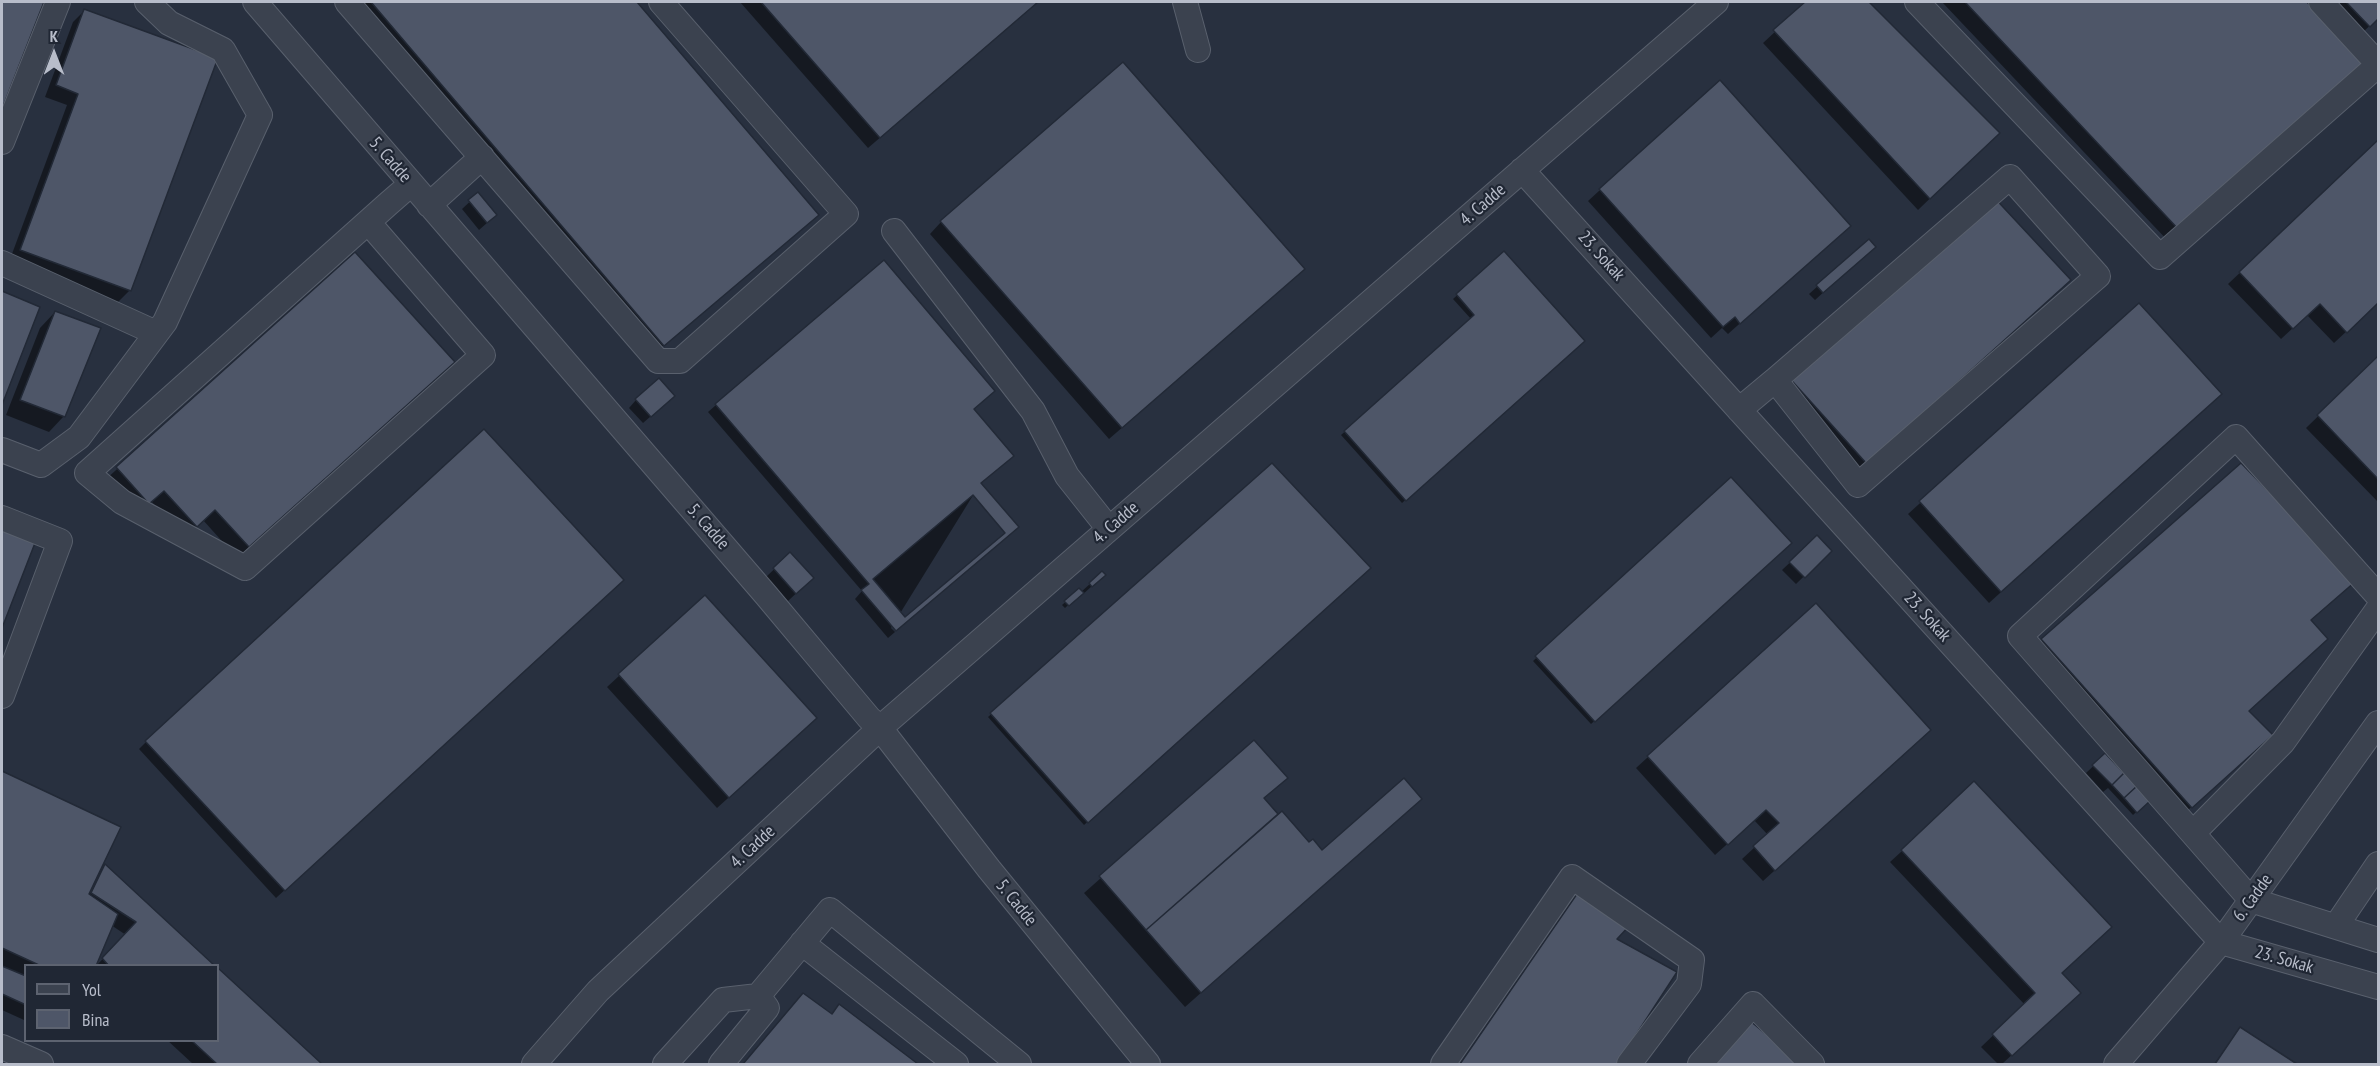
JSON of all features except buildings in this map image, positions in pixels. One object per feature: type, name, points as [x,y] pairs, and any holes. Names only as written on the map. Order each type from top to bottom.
[{"type":"street","points":[[2,142],[58,2]]},
{"type":"street","points":[[2,450],[41,465],[79,437],[165,322],[260,115],[223,50],[169,23],[147,2]]},
{"type":"street","name":"5. Cadde","points":[[255,2],[766,595],[869,718],[880,728],[989,869],[1148,1065]]},
{"type":"street","points":[[347,2],[658,361],[680,362],[846,214],[661,2]]},
{"type":"street","points":[[1185,2],[1198,51]]},
{"type":"street","name":"4. Cadde","points":[[534,1065],[598,992],[880,728],[1716,2]]},
{"type":"street","points":[[1917,2],[2160,257],[2379,64],[2321,2]]},
{"type":"street","points":[[429,205],[482,158]]},
{"type":"street","name":"23. Sokak","points":[[1522,170],[2221,942],[2379,987]]},
{"type":"street","points":[[1739,410],[2010,177],[2098,276],[1858,485],[1775,380]]},
{"type":"street","points":[[368,222],[483,356],[245,568],[122,502],[87,474],[201,371],[368,222],[411,184]]},
{"type":"street","points":[[894,231],[1033,411],[1067,477],[1109,529]]},
{"type":"street","points":[[2,263],[156,333]]},
{"type":"street","points":[[2379,596],[2236,437],[2020,636],[2251,900],[2379,940]]},
{"type":"street","points":[[2,518],[60,541],[2,696]]},
{"type":"street","points":[[2193,833],[2283,742],[2379,609]]},
{"type":"street","name":"6. Cadde","points":[[2116,1065],[2221,942],[2379,723]]},
{"type":"street","points":[[2336,926],[2379,864]]},
{"type":"street","points":[[1443,1065],[1572,877],[1692,960],[1689,984],[1629,1065]]},
{"type":"street","points":[[665,1065],[723,1000],[758,996],[830,910],[1019,1065]]},
{"type":"street","points":[[802,943],[956,1065]]},
{"type":"street","points":[[721,1065],[767,1008],[758,996]]},
{"type":"street","points":[[1700,1065],[1753,1004],[1812,1065]]},
{"type":"street","points":[[2,1047],[41,1065]]}]
